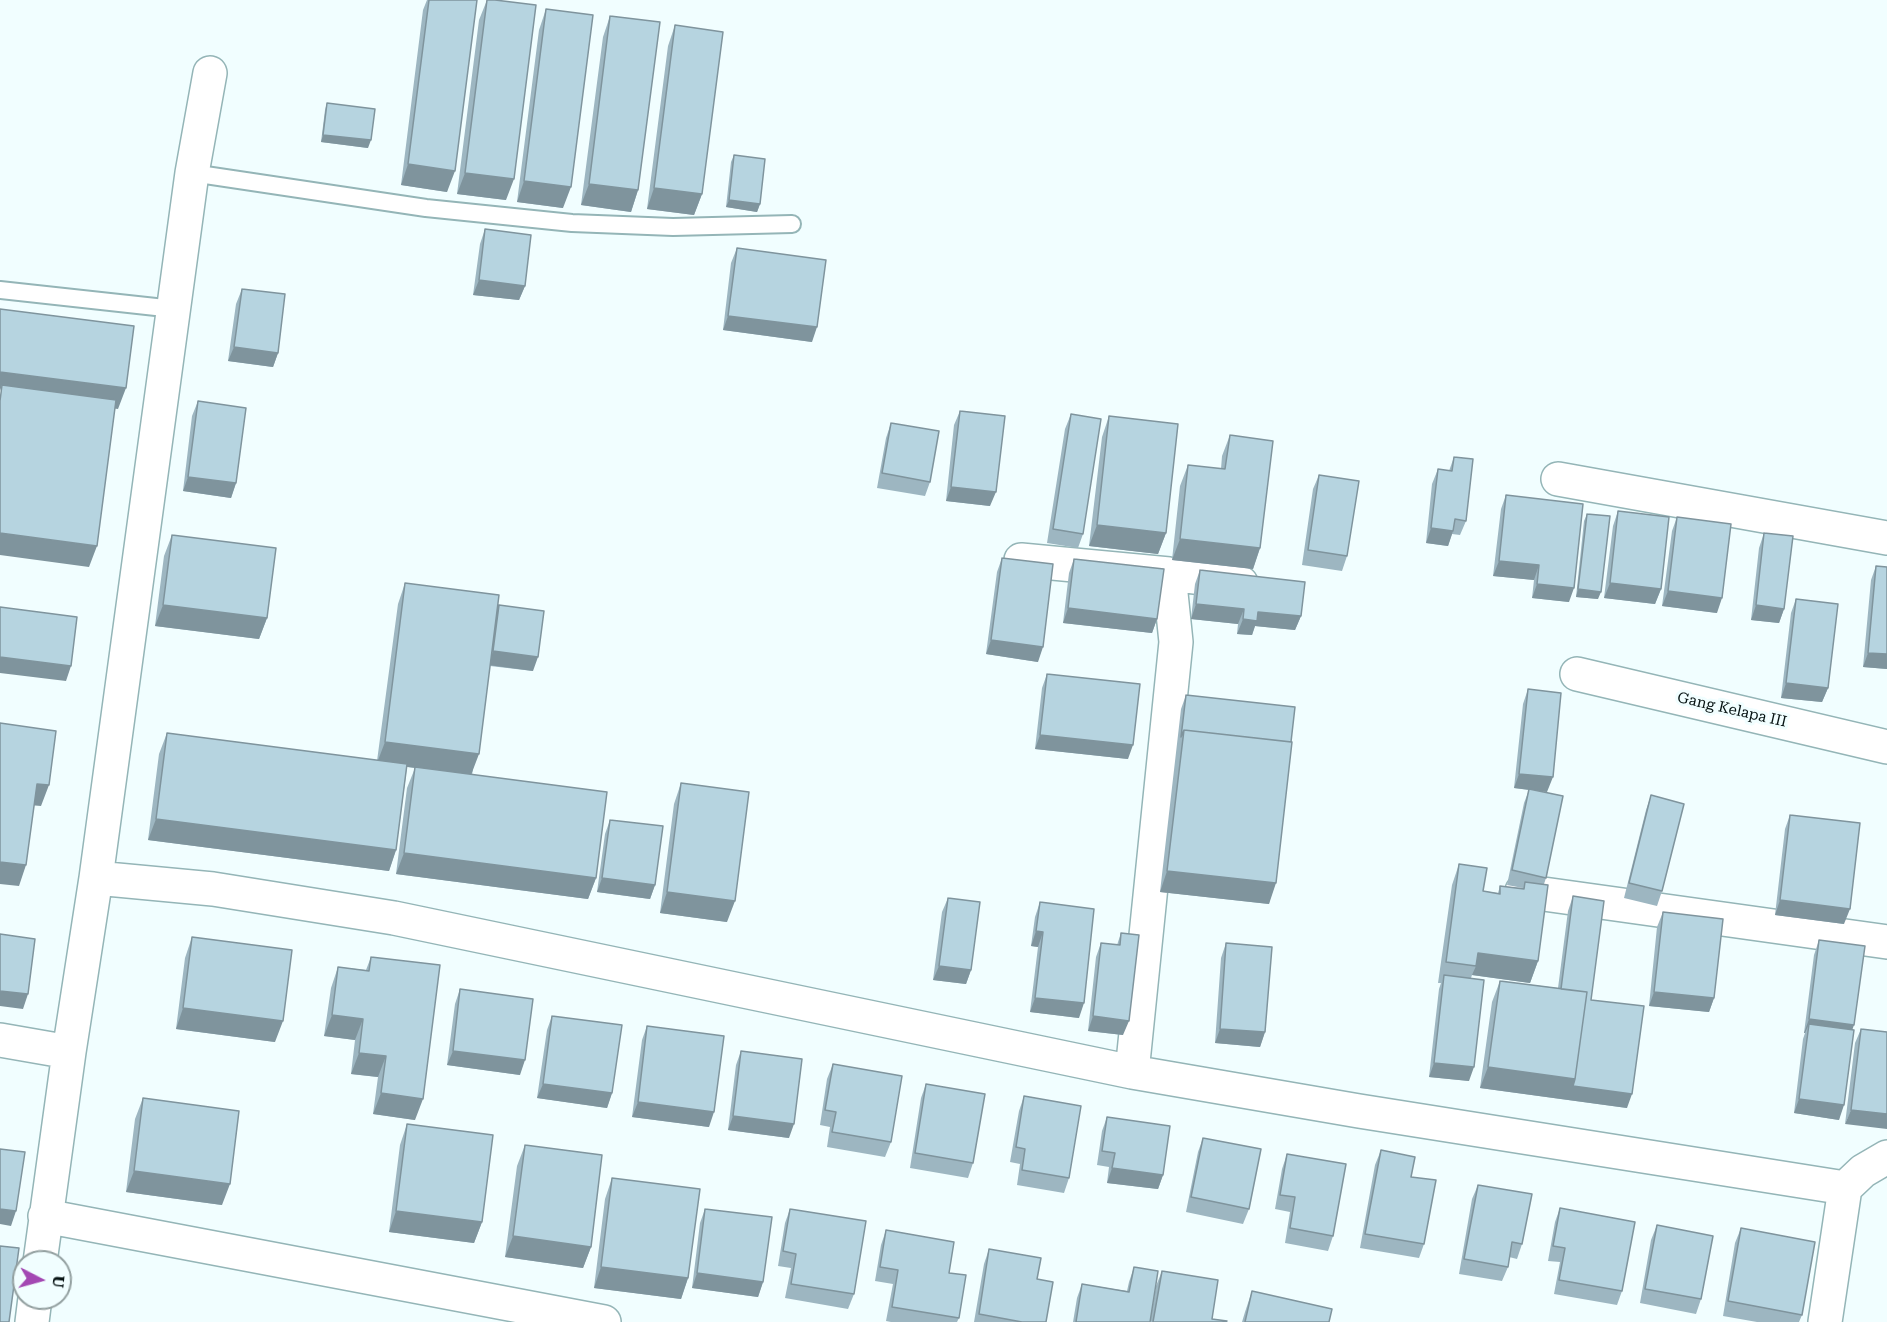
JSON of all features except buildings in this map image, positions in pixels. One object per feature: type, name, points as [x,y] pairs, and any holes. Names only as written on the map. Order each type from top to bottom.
[{"type":"street","points":[[41,1250],[96,878],[192,173],[210,73]]},
{"type":"street","points":[[1558,479],[1887,538]]},
{"type":"street","points":[[1021,560],[1169,574],[1269,587]]},
{"type":"street","points":[[1132,1072],[1176,642],[1169,574]]},
{"type":"street","name":"Gang Kelapa III","points":[[1577,674],[1887,747]]},
{"type":"street","points":[[96,878],[213,889],[394,918],[1132,1072],[1359,1111],[1845,1188]]},
{"type":"street","points":[[1522,891],[1887,942]]},
{"type":"street","points":[[0,1040],[69,1052]]},
{"type":"street","points":[[1825,1322],[1845,1188],[1863,1171],[1887,1157]]},
{"type":"street","points":[[45,1216],[604,1322]]},
{"type":"lane","points":[[192,173],[426,208],[572,223],[673,227],[792,225]]},
{"type":"lane","points":[[0,290],[174,309]]}]
